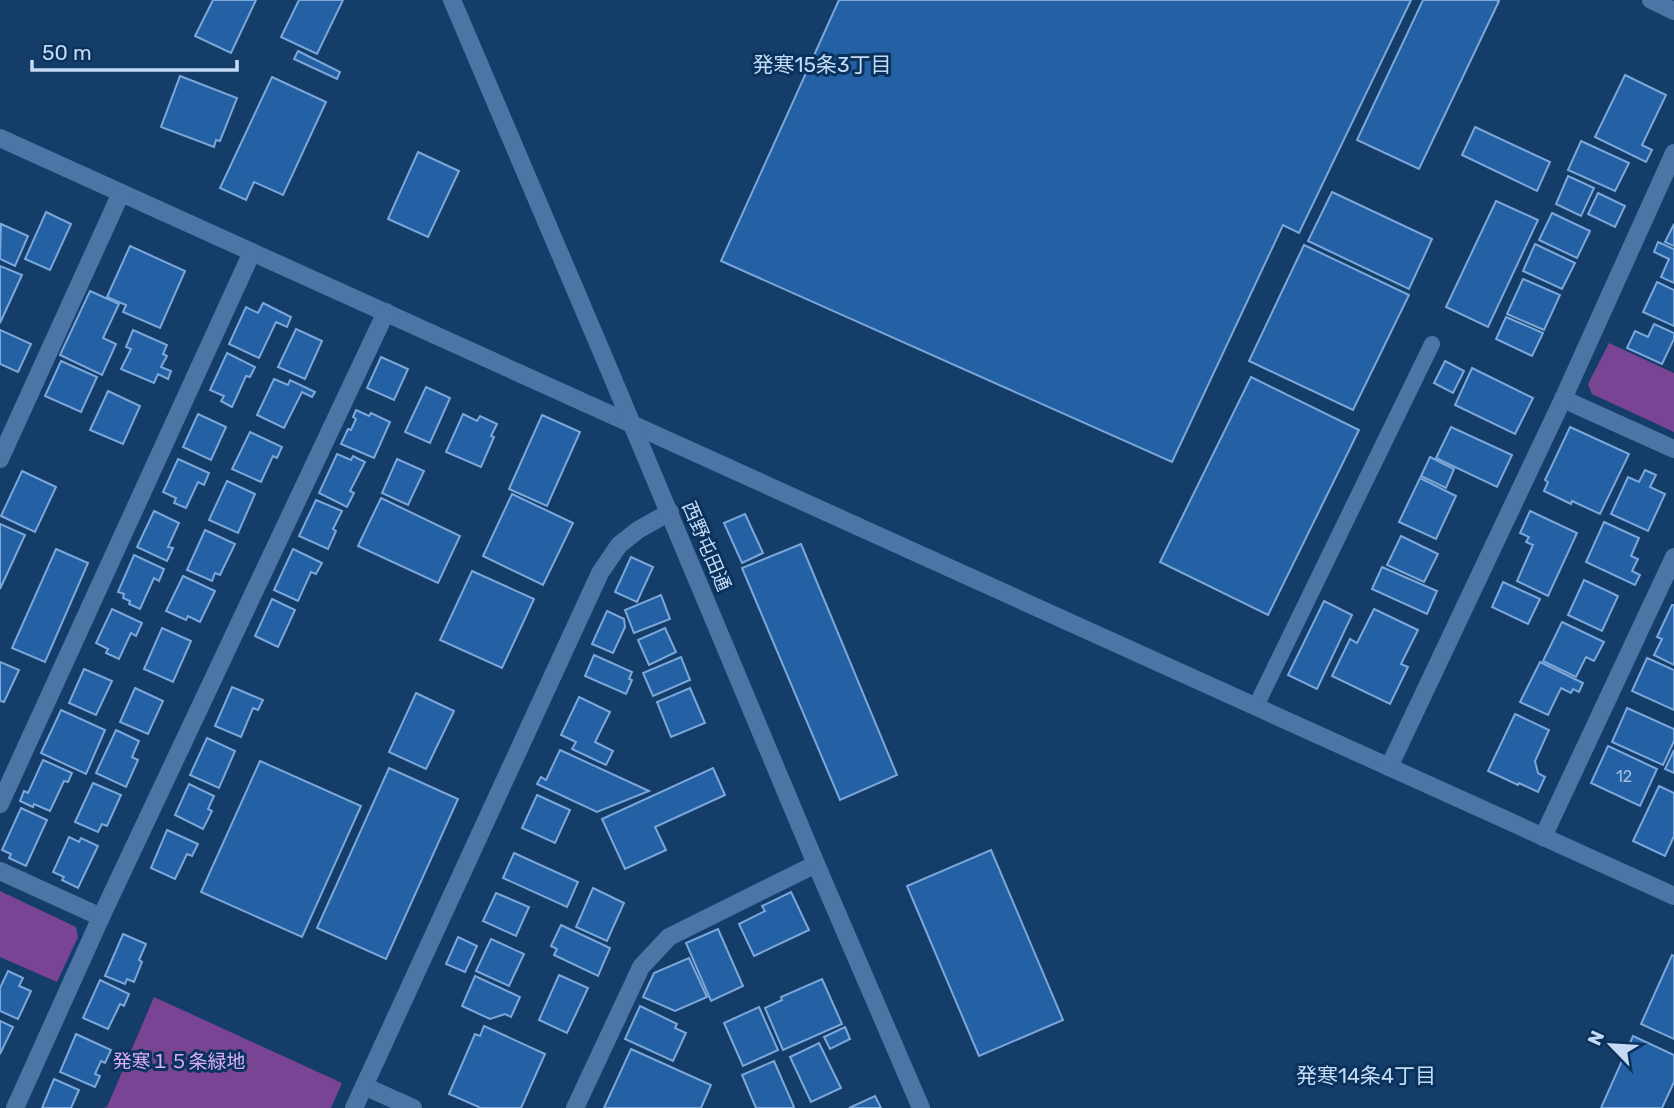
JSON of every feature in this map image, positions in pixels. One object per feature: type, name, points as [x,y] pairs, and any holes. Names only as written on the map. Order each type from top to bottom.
[{"type":"street","name":"西野屯田通","points":[[452,0],[921,1108]]},
{"type":"street","points":[[1651,0],[1674,11]]},
{"type":"street","points":[[0,138],[1674,896]]},
{"type":"street","points":[[1389,767],[1563,399],[1674,153]]},
{"type":"street","points":[[0,459],[121,193]]},
{"type":"street","points":[[0,804],[252,252]]},
{"type":"street","points":[[15,1108],[101,917],[386,312]]},
{"type":"street","points":[[1563,399],[1674,449]]},
{"type":"street","points":[[354,1108],[600,573],[619,545],[638,530],[670,512]]},
{"type":"street","points":[[1543,837],[1674,557]]},
{"type":"street","points":[[575,1108],[641,967],[669,937],[816,864]]},
{"type":"street","points":[[0,871],[101,917]]},
{"type":"street","points":[[364,1086],[413,1108]]},
{"type":"lane","points":[[1256,706],[1432,344]]},
{"type":"green space","points":[[1609,343],[1674,373],[1674,432],[1592,394],[1588,384]]},
{"type":"green space","points":[[0,891],[76,927],[78,937],[57,982],[0,957]]},
{"type":"green space","name":"発寒１５条緑地","points":[[154,997],[342,1083],[331,1108],[103,1108],[107,1107]]},
{"type":"building","points":[[213,0],[256,0],[231,53],[195,36]]},
{"type":"building","points":[[299,0],[343,0],[317,54],[281,37]]},
{"type":"building","points":[[839,0],[1411,0],[1299,233],[1283,225],[1172,462],[721,261]]},
{"type":"building","points":[[1423,0],[1499,1],[1419,169],[1357,140]]},
{"type":"building","points":[[298,51],[340,72],[337,79],[294,59]]},
{"type":"building","points":[[1625,75],[1666,95],[1642,145],[1652,150],[1646,162],[1595,137]]},
{"type":"building","points":[[180,76],[237,98],[220,141],[216,140],[214,147],[161,127]]},
{"type":"building","points":[[272,77],[326,102],[283,195],[254,182],[246,200],[220,188]]},
{"type":"building","points":[[1475,127],[1550,162],[1537,191],[1462,155]]},
{"type":"building","points":[[1581,141],[1629,163],[1615,191],[1568,170]]},
{"type":"building","points":[[418,152],[459,171],[428,237],[388,219]]},
{"type":"building","points":[[1568,176],[1594,188],[1581,216],[1556,204]]},
{"type":"building","points":[[1332,192],[1432,239],[1409,289],[1308,241]]},
{"type":"building","points":[[1598,193],[1625,206],[1615,227],[1588,214]]},
{"type":"building","points":[[1496,201],[1538,220],[1488,327],[1446,307]]},
{"type":"building","points":[[46,212],[71,224],[50,270],[25,259]]},
{"type":"building","points":[[1552,213],[1590,231],[1577,258],[1539,240]]},
{"type":"building","points":[[1,224],[28,236],[15,266],[0,259]]},
{"type":"building","points":[[1674,224],[1674,246],[1665,242]]},
{"type":"building","points":[[1658,242],[1674,249],[1674,283],[1661,277],[1669,259],[1654,252]]},
{"type":"building","points":[[1535,244],[1575,263],[1562,289],[1523,271]]},
{"type":"building","points":[[1304,245],[1409,295],[1353,410],[1249,361]]},
{"type":"building","points":[[130,246],[185,271],[160,328],[123,312],[126,305],[107,297]]},
{"type":"building","points":[[0,266],[22,275],[0,323]]},
{"type":"building","points":[[1523,279],[1560,295],[1544,330],[1507,314]]},
{"type":"building","points":[[1657,282],[1674,290],[1674,326],[1643,312]]},
{"type":"building","points":[[90,291],[119,304],[103,338],[116,344],[102,375],[60,355]]},
{"type":"building","points":[[263,303],[291,317],[287,327],[276,322],[259,358],[229,344],[246,307],[258,313]]},
{"type":"building","points":[[1506,317],[1543,333],[1532,356],[1496,339]]},
{"type":"building","points":[[1654,324],[1674,333],[1674,339],[1662,364],[1627,348],[1635,331],[1648,337]]},
{"type":"building","points":[[296,329],[322,341],[305,379],[278,367]]},
{"type":"building","points":[[0,330],[31,344],[18,372],[0,364]]},
{"type":"building","points":[[133,330],[167,345],[163,354],[167,356],[161,367],[171,371],[168,379],[158,374],[154,383],[121,369],[131,349],[126,347]]},
{"type":"building","points":[[227,353],[255,367],[250,377],[246,376],[232,407],[221,401],[224,396],[210,390]]},
{"type":"building","points":[[381,357],[408,369],[394,400],[367,388]]},
{"type":"building","points":[[61,361],[97,377],[81,412],[45,396]]},
{"type":"building","points":[[1445,361],[1464,371],[1453,393],[1434,383]]},
{"type":"building","points":[[1472,368],[1533,398],[1515,434],[1455,405]]},
{"type":"building","points":[[1251,377],[1359,430],[1268,615],[1160,562]]},
{"type":"building","points":[[274,379],[288,385],[290,380],[315,392],[312,397],[302,392],[284,428],[257,415]]},
{"type":"building","points":[[426,387],[450,398],[430,443],[405,432]]},
{"type":"building","points":[[108,391],[140,406],[123,444],[90,430]]},
{"type":"building","points":[[356,410],[369,416],[371,413],[390,422],[374,458],[341,444],[356,419],[353,417]]},
{"type":"building","points":[[198,414],[226,427],[211,460],[183,447]]},
{"type":"building","points":[[463,414],[477,421],[480,416],[497,424],[481,467],[446,452]]},
{"type":"building","points":[[542,415],[580,432],[547,506],[509,489]]},
{"type":"building","points":[[1451,427],[1512,455],[1497,487],[1436,458]]},
{"type":"building","points":[[1570,427],[1629,454],[1600,514],[1544,491],[1548,482],[1545,480]]},
{"type":"building","points":[[250,432],[282,447],[277,458],[273,456],[261,482],[232,469]]},
{"type":"building","points":[[337,454],[351,460],[353,456],[365,462],[350,491],[354,493],[347,507],[319,493]]},
{"type":"building","points":[[1430,457],[1454,469],[1446,488],[1421,476]]},
{"type":"building","points":[[178,459],[209,473],[204,485],[198,482],[186,508],[174,503],[176,498],[163,492]]},
{"type":"building","points":[[397,459],[424,471],[408,505],[382,493]]},
{"type":"building","points":[[1645,470],[1656,475],[1650,487],[1665,494],[1648,531],[1611,514],[1628,477],[1639,482]]},
{"type":"building","points":[[22,471],[56,487],[35,532],[1,516]]},
{"type":"building","points":[[1420,478],[1456,496],[1436,539],[1399,522]]},
{"type":"building","points":[[227,481],[255,494],[238,533],[209,520]]},
{"type":"building","points":[[512,494],[573,523],[543,585],[483,556]]},
{"type":"building","points":[[381,498],[460,536],[438,583],[358,546]]},
{"type":"building","points":[[316,500],[342,511],[333,529],[336,531],[328,549],[299,536]]},
{"type":"building","points":[[154,511],[179,523],[168,547],[173,548],[167,561],[137,547]]},
{"type":"building","points":[[1530,511],[1577,533],[1548,596],[1517,581],[1533,545],[1526,542],[1529,537],[1520,533]]},
{"type":"building","points":[[745,514],[763,553],[742,563],[724,523]]},
{"type":"building","points":[[1604,522],[1639,538],[1631,556],[1638,559],[1632,571],[1640,575],[1635,585],[1586,562]]},
{"type":"building","points":[[0,524],[25,535],[0,589]]},
{"type":"building","points":[[205,530],[235,544],[220,575],[215,573],[212,581],[187,570]]},
{"type":"building","points":[[1401,536],[1438,554],[1424,582],[1387,565]]},
{"type":"building","points":[[801,544],[897,775],[840,800],[742,568]]},
{"type":"building","points":[[56,549],[88,563],[45,662],[12,648]]},
{"type":"building","points":[[293,549],[322,563],[316,574],[311,572],[298,601],[274,590]]},
{"type":"building","points":[[134,555],[164,569],[159,581],[154,578],[140,609],[129,604],[130,601],[123,598],[124,594],[118,592]]},
{"type":"building","points":[[631,557],[653,567],[637,602],[615,592]]},
{"type":"building","points":[[1382,567],[1437,591],[1427,614],[1372,589]]},
{"type":"building","points":[[472,571],[534,599],[502,668],[440,640]]},
{"type":"building","points":[[183,576],[215,591],[200,622],[188,616],[186,620],[166,611]]},
{"type":"building","points":[[1584,580],[1618,596],[1602,631],[1568,615]]},
{"type":"building","points":[[1503,582],[1540,599],[1528,624],[1492,607]]},
{"type":"building","points":[[661,595],[670,619],[634,633],[625,610]]},
{"type":"building","points":[[272,599],[295,610],[278,647],[255,636]]},
{"type":"building","points":[[1324,601],[1352,615],[1317,689],[1288,675]]},
{"type":"building","points":[[1672,605],[1674,665],[1654,655],[1662,639],[1657,637]]},
{"type":"building","points":[[112,609],[142,623],[136,636],[131,633],[119,659],[106,653],[108,649],[96,643]]},
{"type":"building","points":[[1374,609],[1418,630],[1401,664],[1408,667],[1390,704],[1332,676],[1350,639],[1357,643]]},
{"type":"building","points":[[607,611],[624,619],[625,627],[613,653],[592,644]]},
{"type":"building","points":[[1562,622],[1604,642],[1594,661],[1586,657],[1576,677],[1543,661]]},
{"type":"building","points":[[162,628],[191,641],[173,682],[144,669]]},
{"type":"building","points":[[665,628],[676,652],[649,665],[638,640]]},
{"type":"building","points":[[594,655],[632,672],[629,679],[632,680],[626,694],[585,676]]},
{"type":"building","points":[[681,657],[690,680],[653,696],[643,673]]},
{"type":"building","points":[[1647,658],[1674,670],[1674,710],[1632,691]]},
{"type":"building","points":[[0,662],[19,670],[4,702],[0,701]]},
{"type":"building","points":[[1540,662],[1583,683],[1579,692],[1573,689],[1571,693],[1561,688],[1548,715],[1520,702]]},
{"type":"building","points":[[84,669],[112,681],[96,715],[69,703]]},
{"type":"building","points":[[232,687],[263,700],[258,710],[253,708],[241,737],[215,726]]},
{"type":"building","points":[[135,688],[163,701],[148,734],[120,722]]},
{"type":"building","points":[[690,688],[705,723],[671,737],[657,702]]},
{"type":"building","points":[[416,693],[454,711],[426,769],[389,752]]},
{"type":"building","points":[[579,697],[610,712],[595,742],[613,751],[606,765],[572,749],[576,742],[561,735]]},
{"type":"building","points":[[1627,708],[1674,729],[1674,741],[1663,765],[1612,742]]},
{"type":"building","points":[[61,710],[105,730],[86,774],[41,753]]},
{"type":"building","points":[[1515,714],[1549,730],[1535,761],[1538,773],[1545,777],[1538,792],[1488,771]]},
{"type":"building","points":[[116,730],[139,741],[132,757],[138,760],[126,787],[96,773]]},
{"type":"building","points":[[207,738],[235,751],[219,788],[190,775]]},
{"type":"building","points":[[1608,746],[1657,769],[1640,806],[1591,783]]},
{"type":"building","points":[[560,750],[649,791],[597,812],[537,784],[541,777],[546,780]]},
{"type":"building","points":[[1674,750],[1674,773],[1665,769]]},
{"type":"building","points":[[43,760],[72,773],[68,782],[64,781],[50,811],[20,801],[24,791],[28,793]]},
{"type":"building","points":[[260,761],[361,806],[302,937],[201,892]]},
{"type":"building","points":[[389,768],[458,799],[386,959],[317,928]]},
{"type":"building","points":[[713,768],[725,795],[655,827],[666,850],[625,869],[602,819]]},
{"type":"building","points":[[93,783],[121,795],[107,826],[102,824],[98,832],[75,822]]},
{"type":"building","points":[[189,784],[214,796],[208,809],[212,811],[203,829],[175,815]]},
{"type":"building","points":[[1659,786],[1674,793],[1674,836],[1665,856],[1633,841]]},
{"type":"building","points":[[537,795],[570,810],[555,843],[522,828]]},
{"type":"building","points":[[21,808],[47,820],[26,866],[9,858],[11,854],[2,850]]},
{"type":"building","points":[[167,830],[198,844],[192,856],[187,854],[175,879],[151,868]]},
{"type":"building","points":[[69,837],[79,842],[81,838],[98,846],[78,888],[53,872]]},
{"type":"building","points":[[991,850],[1063,1020],[979,1056],[907,886]]},
{"type":"building","points":[[514,853],[578,882],[567,907],[503,878]]},
{"type":"building","points":[[593,888],[624,903],[607,941],[576,927]]},
{"type":"building","points":[[791,892],[809,930],[754,956],[739,924],[765,911],[762,906]]},
{"type":"building","points":[[496,893],[529,907],[516,936],[483,921]]},
{"type":"building","points":[[561,925],[610,948],[598,976],[554,955],[557,949],[551,946]]},
{"type":"building","points":[[718,929],[743,986],[711,1001],[686,943]]},
{"type":"building","points":[[123,934],[146,944],[134,982],[127,979],[125,984],[105,976]]},
{"type":"building","points":[[458,937],[477,946],[465,972],[446,964]]},
{"type":"building","points":[[491,939],[524,954],[509,986],[476,971]]},
{"type":"building","points":[[1672,955],[1674,956],[1674,1039],[1641,1024]]},
{"type":"building","points":[[689,958],[707,997],[675,1011],[643,997],[654,973]]},
{"type":"building","points":[[8,971],[23,978],[19,986],[31,991],[18,1019],[0,1011],[0,988]]},
{"type":"building","points":[[559,975],[588,988],[567,1033],[539,1020]]},
{"type":"building","points":[[475,976],[520,997],[511,1017],[505,1014],[490,1019],[462,1006]]},
{"type":"building","points":[[822,979],[842,1024],[783,1050],[765,1008],[782,1000],[781,997]]},
{"type":"building","points":[[100,980],[129,994],[124,1006],[120,1004],[108,1029],[83,1018]]},
{"type":"building","points":[[640,1006],[677,1024],[675,1028],[686,1033],[673,1061],[625,1039]]},
{"type":"building","points":[[759,1007],[778,1050],[743,1066],[724,1023]]},
{"type":"building","points":[[0,1021],[13,1027],[0,1054]]},
{"type":"building","points":[[484,1026],[545,1054],[521,1108],[481,1108],[449,1094],[475,1034],[480,1036]]},
{"type":"building","points":[[845,1027],[850,1039],[830,1049],[824,1037]]},
{"type":"building","points":[[76,1034],[111,1050],[105,1063],[101,1061],[95,1074],[100,1076],[95,1087],[60,1072]]},
{"type":"building","points":[[1633,1036],[1674,1055],[1674,1082],[1662,1108],[1601,1108]]},
{"type":"building","points":[[819,1043],[841,1088],[811,1102],[790,1057]]},
{"type":"building","points":[[631,1049],[711,1085],[701,1108],[604,1108]]},
{"type":"building","points":[[774,1061],[794,1107],[756,1108],[742,1075]]},
{"type":"building","points":[[54,1079],[79,1090],[71,1108],[42,1108]]},
{"type":"building","points":[[875,1096],[881,1108],[849,1108]]},
{"type":"district","name":"発寒15条3丁目","points":[[822,65]]},
{"type":"district","name":"発寒14条4丁目","points":[[1366,1076]]}]
